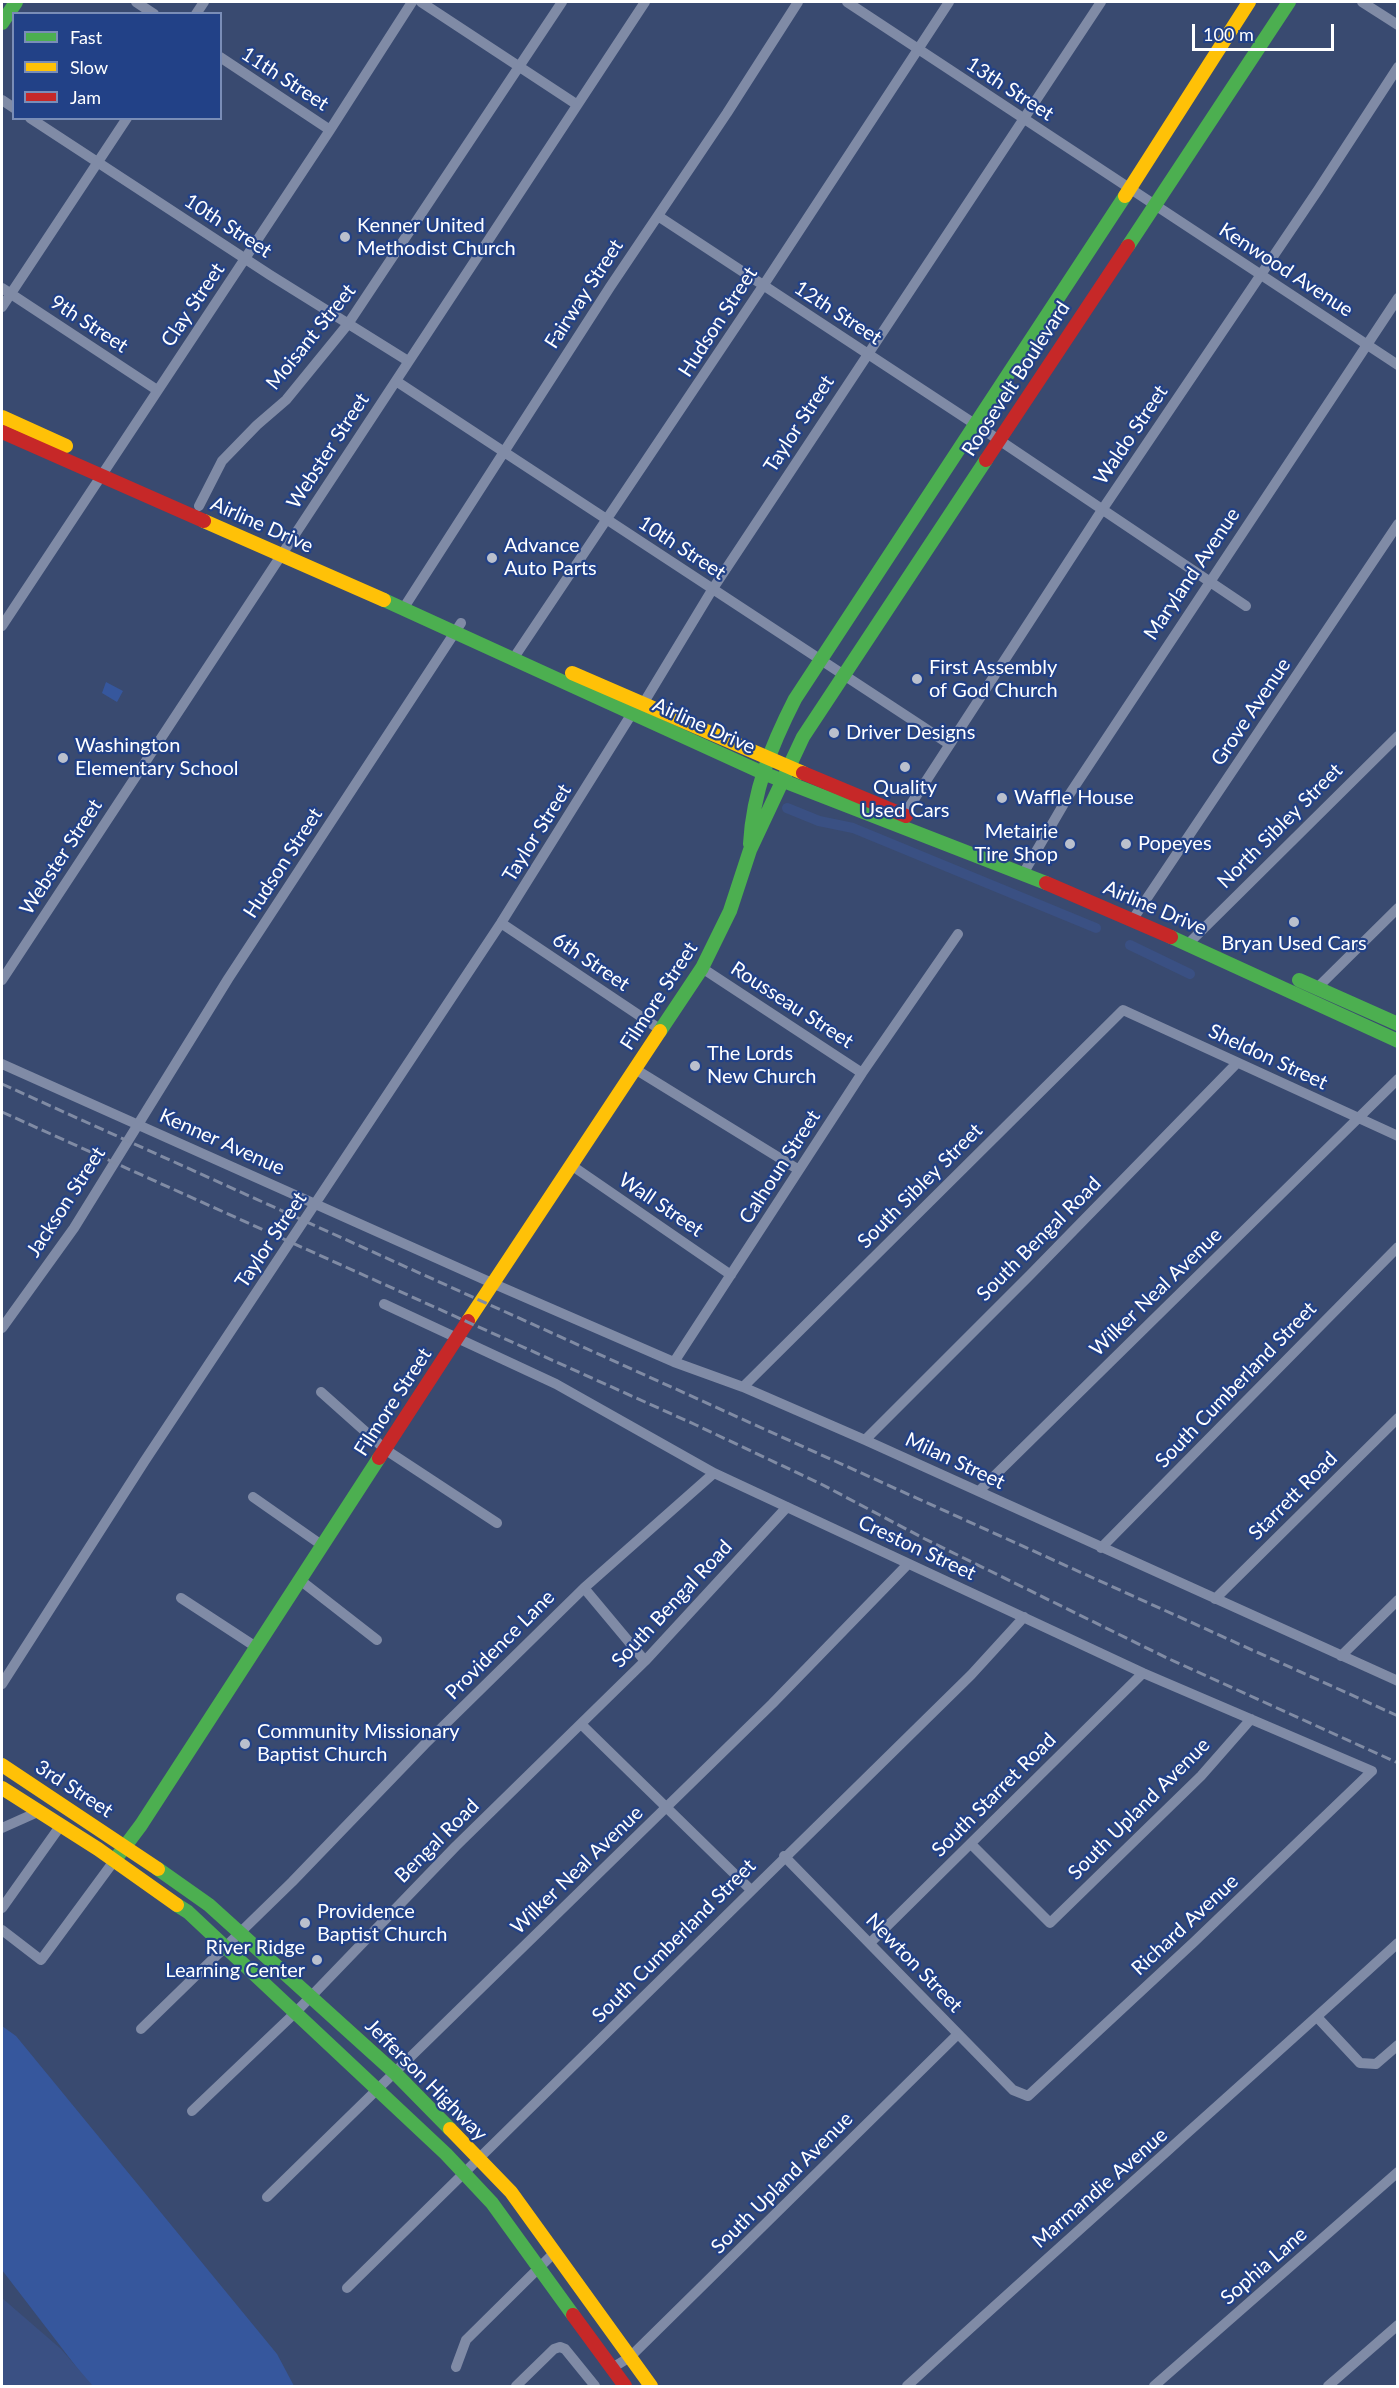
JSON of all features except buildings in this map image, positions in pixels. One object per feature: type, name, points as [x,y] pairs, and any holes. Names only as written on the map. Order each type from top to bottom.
[{"type":"main road","points":[[2,23],[16,2]]},
{"type":"main road","name":"Roosevelt Boulevard","points":[[761,772],[795,699],[819,659],[1130,188],[1249,2]]},
{"type":"main road","name":"Roosevelt Boulevard","points":[[782,781],[803,737],[1289,2]]},
{"type":"main road","name":"Airline Drive","points":[[2,417],[104,470],[516,654],[643,704],[788,767],[901,820]]},
{"type":"main road","name":"Airline Drive","points":[[2,432],[199,506],[283,550]]},
{"type":"main road","name":"Airline Drive","points":[[516,654],[631,715],[782,781],[901,820],[1198,938],[1313,994],[1398,1041]]},
{"type":"main road","name":"Filmore Street","points":[[750,850],[753,808],[761,772]]},
{"type":"main road","name":"Filmore Street","points":[[114,1861],[386,1450],[492,1283],[702,968],[730,911],[750,850],[782,781]]},
{"type":"main road","name":"Airline Drive","points":[[1284,973],[1313,994],[1398,1024]]},
{"type":"main road","name":"3rd Street","points":[[2,1765],[125,1846]]},
{"type":"main road","name":"3rd Street","points":[[2,1788],[114,1861]]},
{"type":"main road","name":"Jefferson Highway","points":[[125,1846],[209,1905],[395,2073],[479,2159],[511,2192],[651,2386]]},
{"type":"main road","name":"Jefferson Highway","points":[[114,1861],[188,1912],[297,2010],[465,2173],[492,2203],[625,2386]]},
{"type":"street","points":[[136,2],[151,12]]},
{"type":"street","name":"Clay Street","points":[[2,626],[412,2]]},
{"type":"street","points":[[421,2],[576,104]]},
{"type":"street","name":"Moisant Street","points":[[199,506],[222,461],[257,424],[286,400],[348,324],[562,2]]},
{"type":"street","name":"Webster Street","points":[[2,980],[645,2]]},
{"type":"street","name":"Fairway Street","points":[[406,604],[798,2]]},
{"type":"street","name":"13th Street","points":[[847,2],[1155,204]]},
{"type":"street","name":"Hudson Street","points":[[516,654],[764,286],[949,2]]},
{"type":"street","name":"Taylor Street","points":[[2,1683],[144,1462],[501,923],[631,715],[643,704],[712,590],[866,354],[1101,2]]},
{"type":"street","points":[[1362,2],[1398,25]]},
{"type":"street","name":"11th Street","points":[[222,58],[330,130]]},
{"type":"street","name":"Waldo Street","points":[[901,820],[1102,510],[1398,67]]},
{"type":"street","name":"10th Street","points":[[33,120],[245,259],[408,360]]},
{"type":"street","points":[[2,307],[6,291],[98,164],[126,120]]},
{"type":"street","name":"Kenwood Avenue","points":[[1155,204],[1398,365]]},
{"type":"street","name":"12th Street","points":[[658,216],[974,423],[1246,606]]},
{"type":"street","name":"9th Street","points":[[6,291],[158,390]]},
{"type":"street","name":"Maryland Avenue","points":[[1025,869],[1069,795],[1398,298]]},
{"type":"street","name":"10th Street","points":[[396,381],[949,744]]},
{"type":"street","name":"Grove Avenue","points":[[1136,914],[1398,524]]},
{"type":"street","name":"Hudson Street","points":[[139,1124],[228,979],[458,628]]},
{"type":"street","name":"North Sibley Street","points":[[1198,938],[1398,736]]},
{"type":"street","points":[[1313,994],[1398,908]]},
{"type":"street","name":"6th Street","points":[[501,923],[661,1030]]},
{"type":"street","name":"Calhoun Street","points":[[674,1362],[862,1072],[958,934]]},
{"type":"street","name":"Rousseau Street","points":[[702,968],[862,1072]]},
{"type":"street","name":"Sheldon Street","points":[[1123,1010],[1398,1136]]},
{"type":"street","name":"South Sibley Street","points":[[743,1387],[1123,1010]]},
{"type":"street","name":"South Bengal Road","points":[[865,1440],[1237,1063]]},
{"type":"street","name":"Kenner Avenue","points":[[2,1064],[492,1283]]},
{"type":"street","points":[[635,1069],[799,1170]]},
{"type":"street","name":"Wilker Neal Avenue","points":[[979,1491],[1398,1079]]},
{"type":"street","name":"Jackson Street","points":[[2,1328],[74,1228],[139,1124]]},
{"type":"street","name":"Wall Street","points":[[571,1165],[731,1275]]},
{"type":"street","name":"South Cumberland Street","points":[[1101,1548],[1398,1247]]},
{"type":"street","name":"Milan Street","points":[[492,1283],[674,1362],[743,1387],[865,1440],[1398,1681]]},
{"type":"street","name":"Creston Street","points":[[384,1304],[556,1384],[714,1473],[1143,1673],[1372,1771]]},
{"type":"street","points":[[321,1392],[386,1450],[497,1523]]},
{"type":"street","name":"Starrett Road","points":[[1215,1599],[1398,1418]]},
{"type":"street","name":"Providence Lane","points":[[141,2029],[240,1933],[425,1744],[584,1588],[714,1473]]},
{"type":"street","points":[[253,1497],[323,1546]]},
{"type":"street","name":"South Bengal Road","points":[[582,1725],[645,1661],[787,1507]]},
{"type":"street","name":"Wilker Neal Avenue","points":[[267,2197],[772,1704],[908,1564]]},
{"type":"street","points":[[300,1580],[377,1640]]},
{"type":"street","points":[[584,1588],[645,1661]]},
{"type":"street","points":[[181,1598],[256,1647]]},
{"type":"street","points":[[1341,1656],[1398,1600]]},
{"type":"street","name":"South Cumberland Street","points":[[347,2288],[784,1856],[971,1675],[1024,1617]]},
{"type":"street","name":"South Starret Road","points":[[870,1943],[1143,1673]]},
{"type":"street","name":"South Upland Avenue","points":[[971,1844],[1050,1923],[1201,1776],[1251,1719]]},
{"type":"street","points":[[582,1725],[751,1890]]},
{"type":"street","name":"Bengal Road","points":[[192,2111],[297,2010],[456,1846],[582,1725]]},
{"type":"street","name":"Richard Avenue","points":[[1019,2092],[1028,2096],[1194,1942],[1372,1771]]},
{"type":"street","points":[[2,1828],[40,1811]]},
{"type":"street","points":[[2,1908],[61,1825]]},
{"type":"street","name":"Newton Street","points":[[784,1856],[1013,2090],[1019,2092]]},
{"type":"street","name":"Filmore Street","points":[[2,1930],[41,1960],[114,1861]]},
{"type":"street","name":"Marmandie Avenue","points":[[907,2386],[1398,1943]]},
{"type":"street","points":[[1317,2017],[1360,2063],[1376,2064],[1398,2045]]},
{"type":"street","name":"South Upland Avenue","points":[[612,2368],[630,2357],[958,2034]]},
{"type":"street","name":"Sophia Lane","points":[[1154,2386],[1398,2172]]},
{"type":"street","points":[[456,2367],[466,2340],[555,2252]]},
{"type":"street","points":[[1328,2386],[1398,2325]]},
{"type":"street","points":[[516,2386],[554,2349],[560,2347],[565,2349],[595,2386]]},
{"type":"shaded area","points":[[106,682],[123,691],[117,702],[102,693]]},
{"type":"shaded area","points":[[2,2026],[16,2036],[277,2354],[294,2386],[91,2386],[2,2270]]},
{"type":"shaded area","points":[[2,2298],[61,2349],[93,2386],[2,2386]]},
{"type":"waterway","points":[[787,808],[819,821],[853,828],[1096,928]]},
{"type":"waterway","points":[[1130,945],[1190,974]]},
{"type":"railway","points":[[2,1084],[1398,1716]]},
{"type":"railway","points":[[2,1112],[696,1425],[821,1484],[925,1539],[1167,1658],[1398,1763]]},
{"type":"traffic: fast","points":[[2,23],[16,2]]},
{"type":"traffic: fast","points":[[1128,246],[1289,2]]},
{"type":"traffic: fast","points":[[750,844],[759,787],[778,734],[795,699],[1125,196]]},
{"type":"traffic: fast","points":[[660,1031],[702,968],[730,911],[750,850],[803,737],[986,460]]},
{"type":"traffic: fast","points":[[384,600],[763,773],[1046,883]]},
{"type":"traffic: fast","points":[[1171,937],[1398,1041]]},
{"type":"traffic: fast","points":[[1299,980],[1398,1024]]},
{"type":"traffic: fast","points":[[114,1861],[141,1825],[379,1458]]},
{"type":"traffic: fast","points":[[158,1869],[209,1905],[395,2073],[450,2129]]},
{"type":"traffic: fast","points":[[177,1905],[188,1912],[446,2154],[492,2203],[573,2315]]},
{"type":"traffic: slow","points":[[1125,196],[1249,2]]},
{"type":"traffic: slow","points":[[2,417],[66,446]]},
{"type":"traffic: slow","points":[[204,521],[384,600]]},
{"type":"traffic: slow","points":[[572,673],[803,773]]},
{"type":"traffic: slow","points":[[468,1321],[660,1031]]},
{"type":"traffic: slow","points":[[2,1765],[158,1869]]},
{"type":"traffic: slow","points":[[2,1788],[98,1849],[177,1905]]},
{"type":"traffic: slow","points":[[450,2129],[511,2192],[651,2386]]},
{"type":"traffic: jam","points":[[986,460],[1128,246]]},
{"type":"traffic: jam","points":[[2,432],[204,521]]},
{"type":"traffic: jam","points":[[803,773],[906,816]]},
{"type":"traffic: jam","points":[[1046,883],[1171,937]]},
{"type":"traffic: jam","points":[[379,1458],[468,1321]]},
{"type":"traffic: jam","points":[[573,2315],[625,2386]]},
{"type":"place","name":"Kenner United Methodist Church","points":[[345,237]]},
{"type":"place","name":"Advance Auto Parts","points":[[492,558]]},
{"type":"place","name":"First Assembly of God Church","points":[[917,679]]},
{"type":"place","name":"Driver Designs","points":[[834,733]]},
{"type":"place","name":"Washington Elementary School","points":[[63,758]]},
{"type":"place","name":"Quality Used Cars","points":[[905,767]]},
{"type":"place","name":"Waffle House","points":[[1002,798]]},
{"type":"place","name":"Metairie Tire Shop","points":[[1070,844]]},
{"type":"place","name":"Popeyes","points":[[1126,844]]},
{"type":"place","name":"Bryan Used Cars","points":[[1294,922]]},
{"type":"place","name":"The Lords New Church","points":[[695,1066]]},
{"type":"place","name":"Community Missionary Baptist Church","points":[[245,1744]]},
{"type":"place","name":"Providence Baptist Church","points":[[305,1923]]},
{"type":"place","name":"River Ridge Learning Center","points":[[317,1960]]}]
